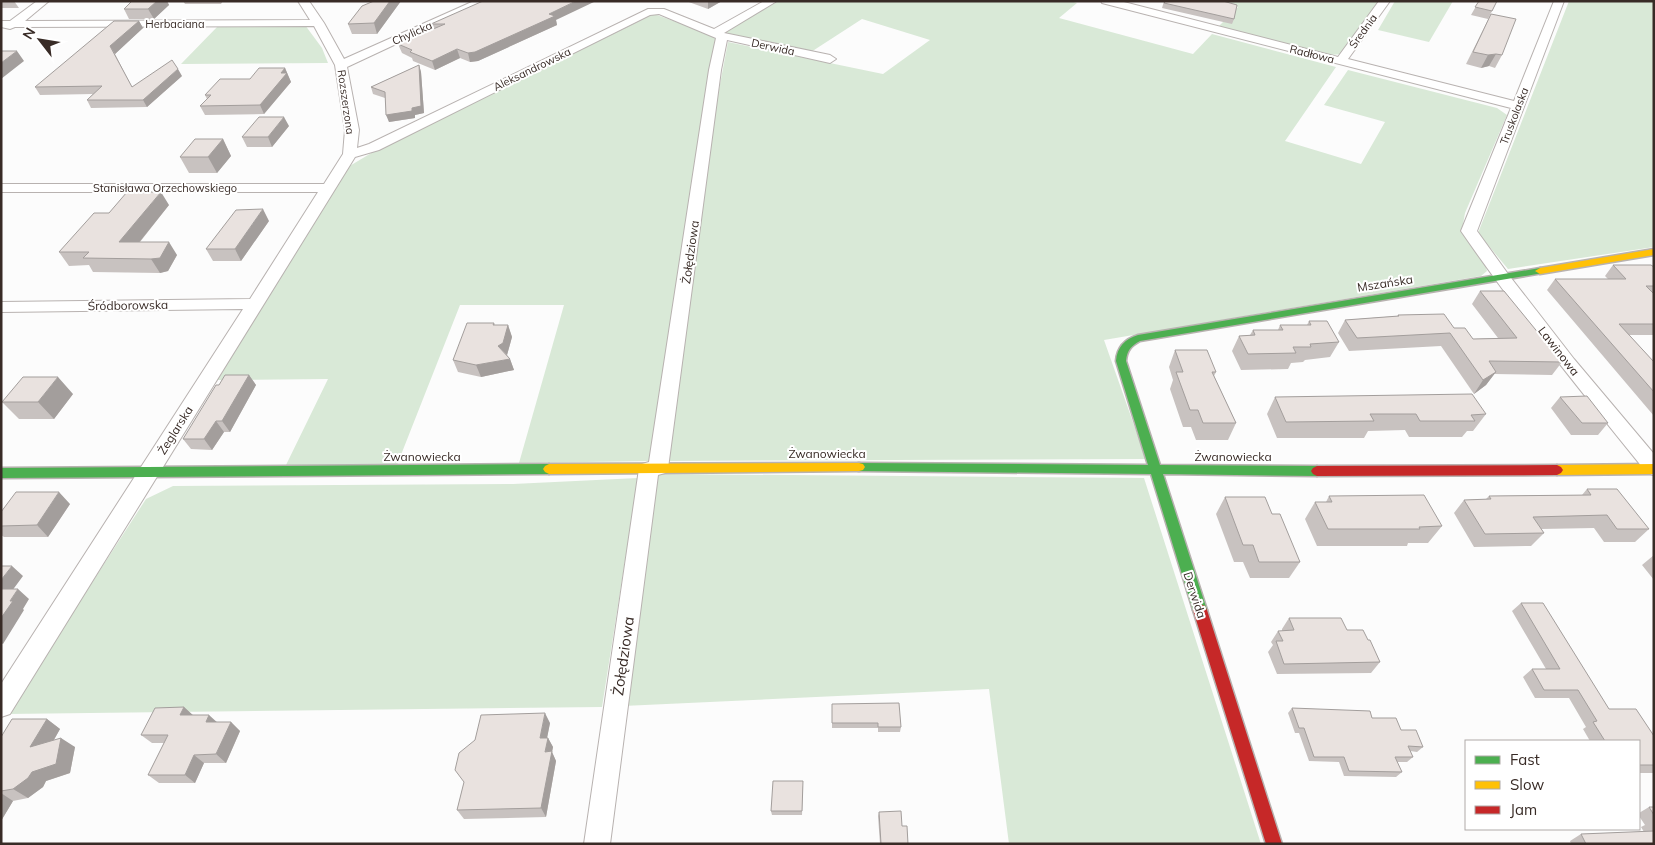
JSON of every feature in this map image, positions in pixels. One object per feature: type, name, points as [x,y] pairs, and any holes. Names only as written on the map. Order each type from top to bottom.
[{"type":"street","points":[[1,33],[7,24],[44,1]]},
{"type":"street","name":"Rozszerzona","points":[[303,1],[318,23],[341,65],[352,130],[350,154]]},
{"type":"street","name":"Chylicka","points":[[341,65],[483,1]]},
{"type":"street","points":[[719,34],[772,1]]},
{"type":"street","name":"Radłowa","points":[[1106,1],[1518,106]]},
{"type":"street","name":"Średnia","points":[[1342,61],[1385,1]]},
{"type":"street","name":"Truskolaska","points":[[1469,231],[1559,1]]},
{"type":"street","name":"Aleksandrowska","points":[[350,154],[374,147],[648,12],[664,12],[719,34]]},
{"type":"street","name":"Herbaciana","points":[[7,24],[318,23]]},
{"type":"street","name":"Derwida","points":[[719,34],[830,60]]},
{"type":"street","name":"Żołędziowa","points":[[598,844],[654,468],[680,323],[719,34]]},
{"type":"street","name":"Żeglarska","points":[[1,706],[350,154]]},
{"type":"street","name":"Stanisława Orzechowskiego","points":[[1,188],[330,188]]},
{"type":"street","name":"Lawinowa","points":[[1469,231],[1502,278],[1654,468]]},
{"type":"street","name":"Mszańska","points":[[1124,347],[1130,341],[1138,338],[1654,252]]},
{"type":"street","name":"Śródborowska","points":[[1,307],[254,304]]},
{"type":"street","name":"Derwida","points":[[1124,347],[1120,354],[1121,361],[1274,844]]},
{"type":"street","name":"Żwanowiecka","points":[[1,473],[864,467],[1155,470],[1654,468]]},
{"type":"green space","points":[[779,1],[1070,1],[1077,3],[1059,18],[1193,54],[1212,34],[1336,67],[1285,141],[1361,164],[1385,122],[1324,105],[1348,70],[1497,108],[1507,115],[1465,213],[1462,230],[1483,257],[1487,271],[1481,276],[1104,340],[1146,459],[667,461],[717,100],[728,42],[883,74],[930,40],[862,19],[811,52],[720,33]]},
{"type":"green space","points":[[1216,1],[1379,1],[1344,54],[1330,55],[1218,27],[1238,7]]},
{"type":"green space","points":[[1395,1],[1453,1],[1429,42],[1378,30]]},
{"type":"green space","points":[[1569,1],[1654,1],[1654,247],[1508,269],[1478,233]]},
{"type":"green space","points":[[654,14],[716,36],[651,461],[519,463],[564,305],[460,305],[397,465],[286,465],[328,379],[216,380],[348,167],[383,146]]},
{"type":"green space","points":[[219,25],[305,25],[322,48],[328,63],[181,64]]},
{"type":"green space","points":[[657,474],[1144,478],[1261,844],[1009,844],[989,689],[623,706]]},
{"type":"green space","points":[[638,478],[602,707],[7,714],[146,499],[173,486],[513,484]]},
{"type":"building","points":[[132,1],[157,1],[148,9],[124,9]]},
{"type":"building","points":[[374,1],[390,1],[374,23],[348,24],[362,6]]},
{"type":"building","points":[[483,1],[576,1],[549,14],[555,16],[475,52],[468,53],[457,49],[432,61],[410,52],[412,50],[398,44],[445,24],[431,24]]},
{"type":"building","points":[[1164,1],[1223,1],[1237,5],[1234,19],[1164,3]]},
{"type":"building","points":[[1479,1],[1497,1],[1492,11],[1475,7]]},
{"type":"building","points":[[1491,14],[1516,19],[1502,55],[1473,52]]},
{"type":"building","points":[[114,21],[139,21],[110,46],[132,87],[172,60],[178,69],[143,100],[87,100],[102,86],[35,87]]},
{"type":"building","points":[[1,51],[17,51],[1,63]]},
{"type":"building","points":[[419,65],[421,106],[412,108],[412,111],[386,115],[385,92],[371,87]]},
{"type":"building","points":[[259,68],[285,68],[281,73],[287,73],[260,105],[200,106],[211,95],[205,95],[220,79],[250,79]]},
{"type":"building","points":[[259,117],[284,117],[268,137],[242,137]]},
{"type":"building","points":[[195,139],[223,139],[208,157],[180,157]]},
{"type":"building","points":[[127,192],[161,192],[119,242],[169,242],[160,258],[83,258],[89,252],[59,252],[94,213],[109,213]]},
{"type":"building","points":[[263,209],[235,249],[206,249],[236,210]]},
{"type":"building","points":[[1613,265],[1651,265],[1654,267],[1654,286],[1646,286],[1654,294],[1654,324],[1619,324],[1654,362],[1654,392],[1555,279],[1626,279]]},
{"type":"building","points":[[1480,291],[1504,291],[1562,362],[1489,361],[1496,372],[1483,380],[1450,333],[1357,338],[1345,320],[1398,315],[1444,314],[1454,328],[1465,328],[1473,339],[1517,338]]},
{"type":"building","points":[[1309,321],[1327,321],[1339,342],[1310,344],[1311,347],[1293,347],[1296,353],[1248,354],[1239,336],[1255,335],[1253,330],[1283,330],[1280,325],[1311,325]]},
{"type":"building","points":[[467,323],[508,325],[503,343],[498,346],[510,359],[476,365],[453,360]]},
{"type":"building","points":[[1175,350],[1207,350],[1216,372],[1212,372],[1236,423],[1203,423],[1198,410],[1190,410],[1176,372],[1183,372]]},
{"type":"building","points":[[225,375],[249,375],[222,421],[216,421],[204,439],[183,439],[216,385],[219,385]]},
{"type":"building","points":[[23,377],[58,377],[38,402],[2,402]]},
{"type":"building","points":[[1472,394],[1486,414],[1471,415],[1475,421],[1420,421],[1416,414],[1370,414],[1374,421],[1286,422],[1275,397]]},
{"type":"building","points":[[1587,396],[1608,423],[1582,423],[1560,397]]},
{"type":"building","points":[[1587,489],[1617,489],[1649,529],[1617,529],[1607,515],[1533,517],[1544,533],[1485,534],[1464,500],[1491,499],[1489,496],[1591,495]]},
{"type":"building","points":[[16,492],[59,492],[37,525],[1,526],[1,512]]},
{"type":"building","points":[[1424,495],[1442,526],[1419,527],[1420,529],[1328,529],[1315,502],[1332,502],[1329,496]]},
{"type":"building","points":[[1225,497],[1265,497],[1272,514],[1280,514],[1300,562],[1259,562],[1253,545],[1243,545]]},
{"type":"building","points":[[1,566],[12,566],[1,580]]},
{"type":"building","points":[[1,589],[18,589],[10,601],[13,601],[1,618]]},
{"type":"building","points":[[1521,603],[1543,603],[1609,709],[1636,709],[1654,736],[1654,765],[1640,765],[1640,740],[1604,740],[1593,722],[1597,721],[1578,690],[1544,690],[1532,669],[1560,669]]},
{"type":"building","points":[[1289,618],[1341,618],[1347,630],[1363,630],[1380,662],[1284,664],[1276,641],[1283,641],[1278,631],[1294,630]]},
{"type":"building","points":[[899,703],[901,727],[878,727],[878,723],[832,723],[832,704]]},
{"type":"building","points":[[184,707],[180,715],[209,715],[206,722],[231,722],[216,754],[194,755],[185,775],[148,775],[168,735],[141,735],[155,708]]},
{"type":"building","points":[[1292,708],[1370,711],[1372,718],[1396,718],[1401,730],[1416,730],[1423,747],[1408,746],[1413,757],[1395,757],[1402,772],[1349,771],[1344,757],[1314,757],[1304,728],[1299,728]]},
{"type":"building","points":[[545,713],[540,738],[548,738],[545,752],[552,751],[541,808],[457,810],[464,782],[455,770],[459,753],[475,740],[481,715]]},
{"type":"building","points":[[12,719],[47,719],[30,747],[61,738],[56,764],[32,772],[28,778],[13,789],[1,791],[1,737]]},
{"type":"building","points":[[773,781],[803,781],[802,811],[771,811]]},
{"type":"building","points":[[1649,807],[1654,807],[1654,815]]},
{"type":"building","points":[[901,811],[902,826],[907,826],[908,844],[881,844],[879,812]]},
{"type":"building","points":[[1654,831],[1654,844],[1586,844],[1581,834]]},
{"type":"traffic: fast","points":[[1200,610],[1121,361],[1123,350],[1128,344],[1138,338],[1540,271]]},
{"type":"traffic: fast","points":[[859,467],[1317,471]]},
{"type":"traffic: fast","points":[[1,473],[549,469]]},
{"type":"traffic: slow","points":[[1540,271],[1654,252]]},
{"type":"traffic: slow","points":[[549,469],[859,467]]},
{"type":"traffic: slow","points":[[1557,470],[1654,469]]},
{"type":"traffic: jam","points":[[1317,471],[1557,470]]},
{"type":"traffic: jam","points":[[1200,610],[1274,844]]}]
